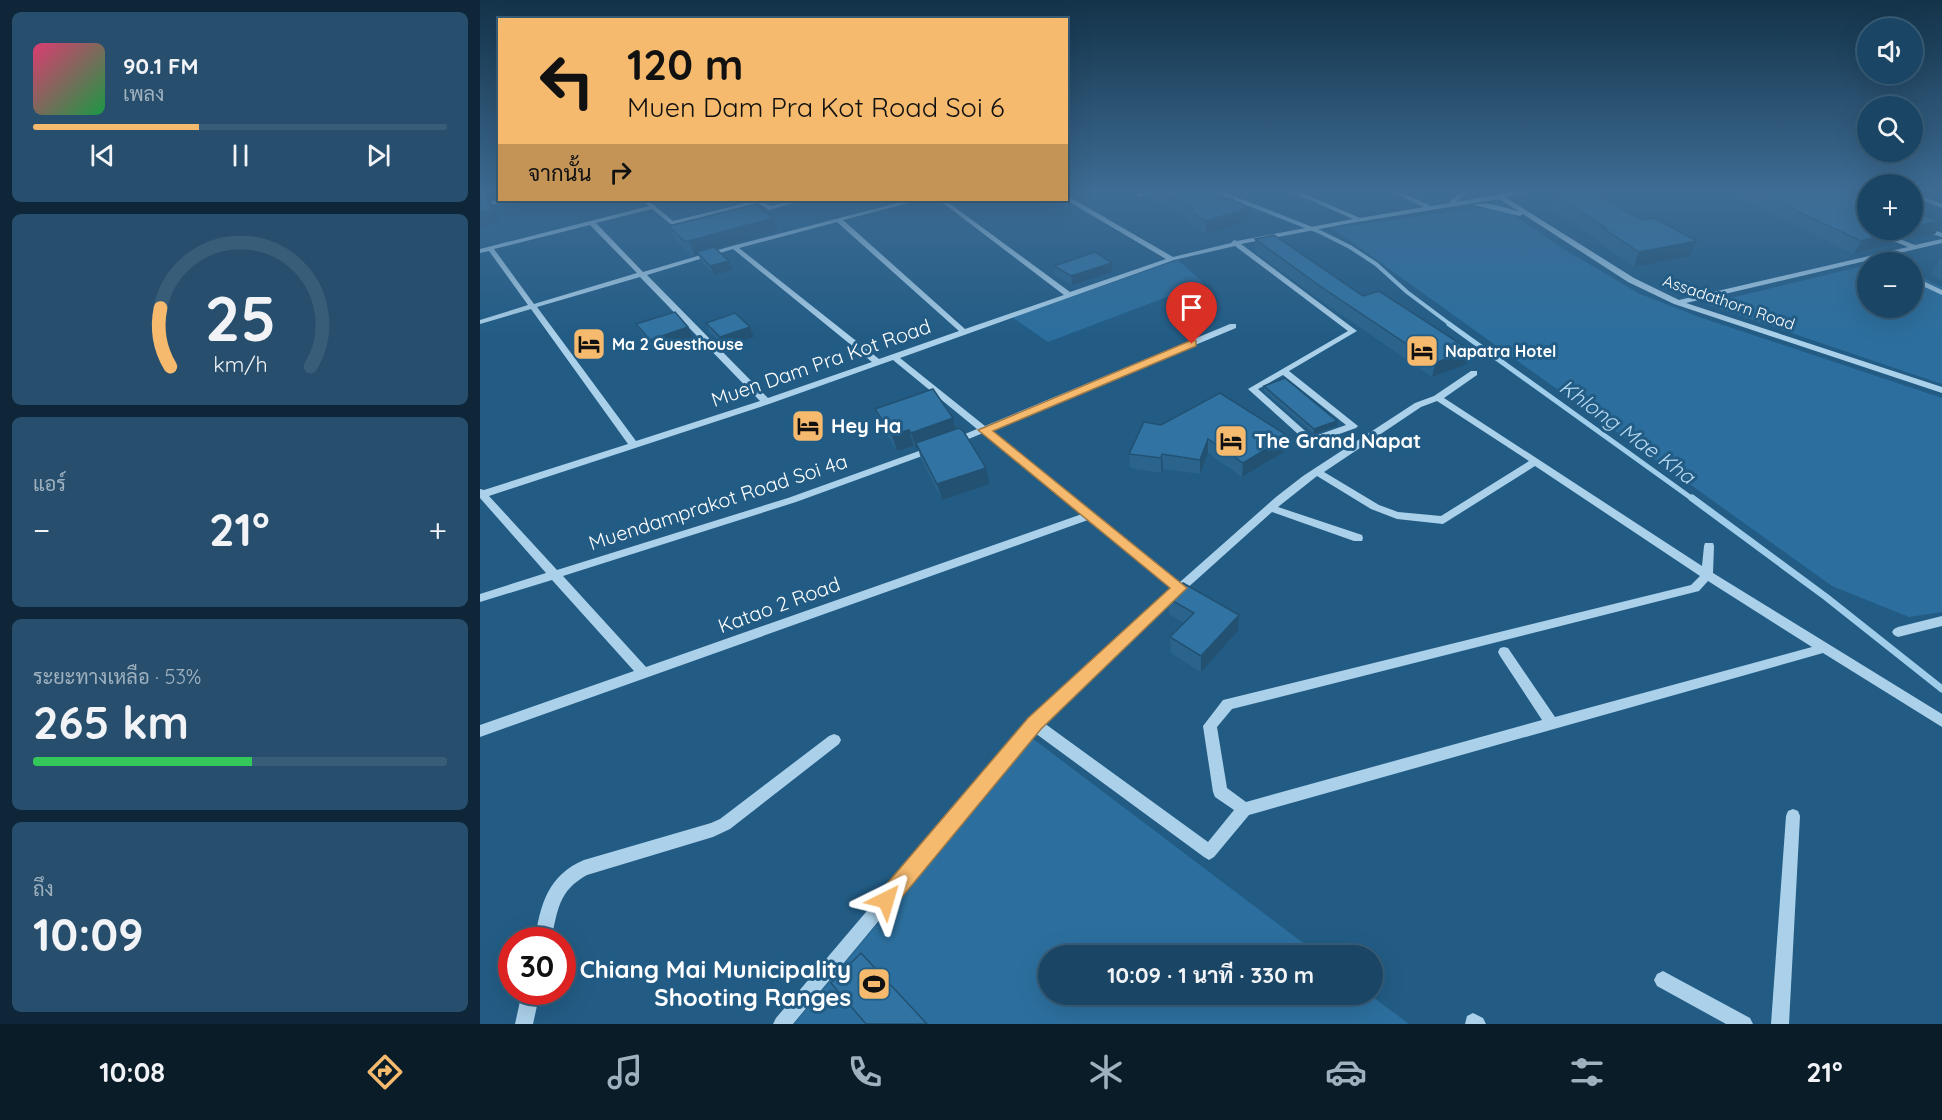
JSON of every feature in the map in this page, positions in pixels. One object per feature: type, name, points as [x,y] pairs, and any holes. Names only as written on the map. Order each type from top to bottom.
[{"type":"street","points":[[480,251],[526,239]]},
{"type":"street","points":[[607,239],[766,402]]},
{"type":"street","points":[[480,322],[765,239]]},
{"type":"street","points":[[860,239],[964,332]]},
{"type":"street","points":[[994,239],[1069,295]]},
{"type":"street","points":[[1137,239],[1172,259]]},
{"type":"street","name":"Muen Dam Pra Kot Road","points":[[480,494],[766,402],[1172,259],[1251,239]]},
{"type":"street","name":"Assadathorn Road","points":[[1566,239],[1631,280],[1677,302],[1942,390]]},
{"type":"street","points":[[1898,240],[1915,247]]},
{"type":"street","points":[[1892,252],[1942,241]]},
{"type":"street","points":[[1234,242],[1353,331],[1285,372],[1252,388],[1311,441],[1353,426],[1285,372]]},
{"type":"street","points":[[734,247],[878,363]]},
{"type":"street","points":[[490,248],[634,445]]},
{"type":"street","points":[[1677,302],[1857,260]]},
{"type":"street","points":[[1923,284],[1942,293]]},
{"type":"street","name":"Muendamprakot Road Soi 4a","points":[[480,598],[792,500],[984,430],[1233,326]]},
{"type":"street","points":[[894,357],[1180,588]]},
{"type":"street","points":[[782,1024],[1034,724],[1270,508],[1317,472],[1418,405],[1437,398],[1474,373]]},
{"type":"street","points":[[1437,398],[1707,575],[1942,721]]},
{"type":"street","points":[[1317,472],[1375,507],[1398,515],[1443,520],[1536,461]]},
{"type":"street","points":[[480,494],[644,674]]},
{"type":"street","points":[[1270,508],[1358,538]]},
{"type":"street","name":"Katao 2 Road","points":[[480,731],[1090,515]]},
{"type":"street","points":[[1244,808],[1220,792],[1210,726],[1228,704],[1695,588],[1707,575],[1709,546]]},
{"type":"street","points":[[1898,632],[1942,621]]},
{"type":"street","points":[[1034,724],[1209,852],[1244,808],[1825,648]]},
{"type":"street","points":[[1504,652],[1552,724]]},
{"type":"street","points":[[546,927],[554,896],[570,875],[584,868],[712,830],[724,824],[834,740]]},
{"type":"street","points":[[1780,1024],[1793,816]]},
{"type":"street","points":[[1663,980],[1744,1024]]},
{"type":"street","points":[[524,1024],[528,1005]]},
{"type":"shaded area","points":[[1347,239],[1549,239],[1638,293],[1699,317],[1942,398],[1942,612],[1909,617],[1832,586]]},
{"type":"shaded area","points":[[1178,260],[1204,283],[1048,342],[1012,317]]},
{"type":"shaded area","points":[[1857,267],[1857,318],[1923,318],[1923,278],[1942,287],[1942,384],[1706,304]]},
{"type":"shaded area","points":[[1032,738],[1306,945],[1038,945],[1038,1005],[1383,1005],[1409,1024],[794,1024]]},
{"type":"building","points":[[1255,239],[1280,239],[1363,296],[1379,291],[1470,350],[1435,363],[1317,284]]},
{"type":"building","points":[[1619,239],[1693,239],[1697,241],[1639,252]]},
{"type":"building","points":[[714,247],[729,261],[710,266],[697,252]]},
{"type":"building","points":[[1095,252],[1112,263],[1071,276],[1054,266]]},
{"type":"building","points":[[675,312],[688,327],[650,340],[636,324]]},
{"type":"building","points":[[735,313],[750,327],[720,337],[706,323]]},
{"type":"building","points":[[1285,378],[1337,421],[1314,429],[1264,386]]},
{"type":"building","points":[[933,389],[953,418],[911,433],[909,430],[892,435],[875,409]]},
{"type":"building","points":[[1220,393],[1288,436],[1243,463],[1208,439],[1200,460],[1162,454],[1161,458],[1129,454],[1144,422],[1161,425]]},
{"type":"building","points":[[959,428],[964,432],[986,468],[937,484],[916,443]]},
{"type":"building","points":[[1183,583],[1239,615],[1201,656],[1170,637],[1194,613],[1168,598]]},
{"type":"building","name":"Chiang Mai Municipality Shooting Ranges","points":[[861,953],[927,1024],[866,1024],[831,983]]},
{"type":"waterway","name":"Khlong Mae Kha","points":[[1334,239],[1376,264],[1407,292],[1451,325]]},
{"type":"waterway","name":"Khlong Mae Kha","points":[[1449,324],[1694,500]]},
{"type":"waterway","name":"Khlong Mae Kha","points":[[1692,498],[1826,597],[1942,689]]},
{"type":"place","name":"Ma 2 Guesthouse","points":[[589,344]]},
{"type":"place","name":"Napatra Hotel","points":[[1422,351]]},
{"type":"place","name":"Hey Ha","points":[[808,426]]},
{"type":"place","name":"The Grand Napat","points":[[1231,441]]},
{"type":"place","name":"Chiang Mai Municipality Shooting Ranges","points":[[874,984]]},
{"type":"route","points":[[886,900],[1034,724],[1180,588],[984,430],[1192,344]]}]
